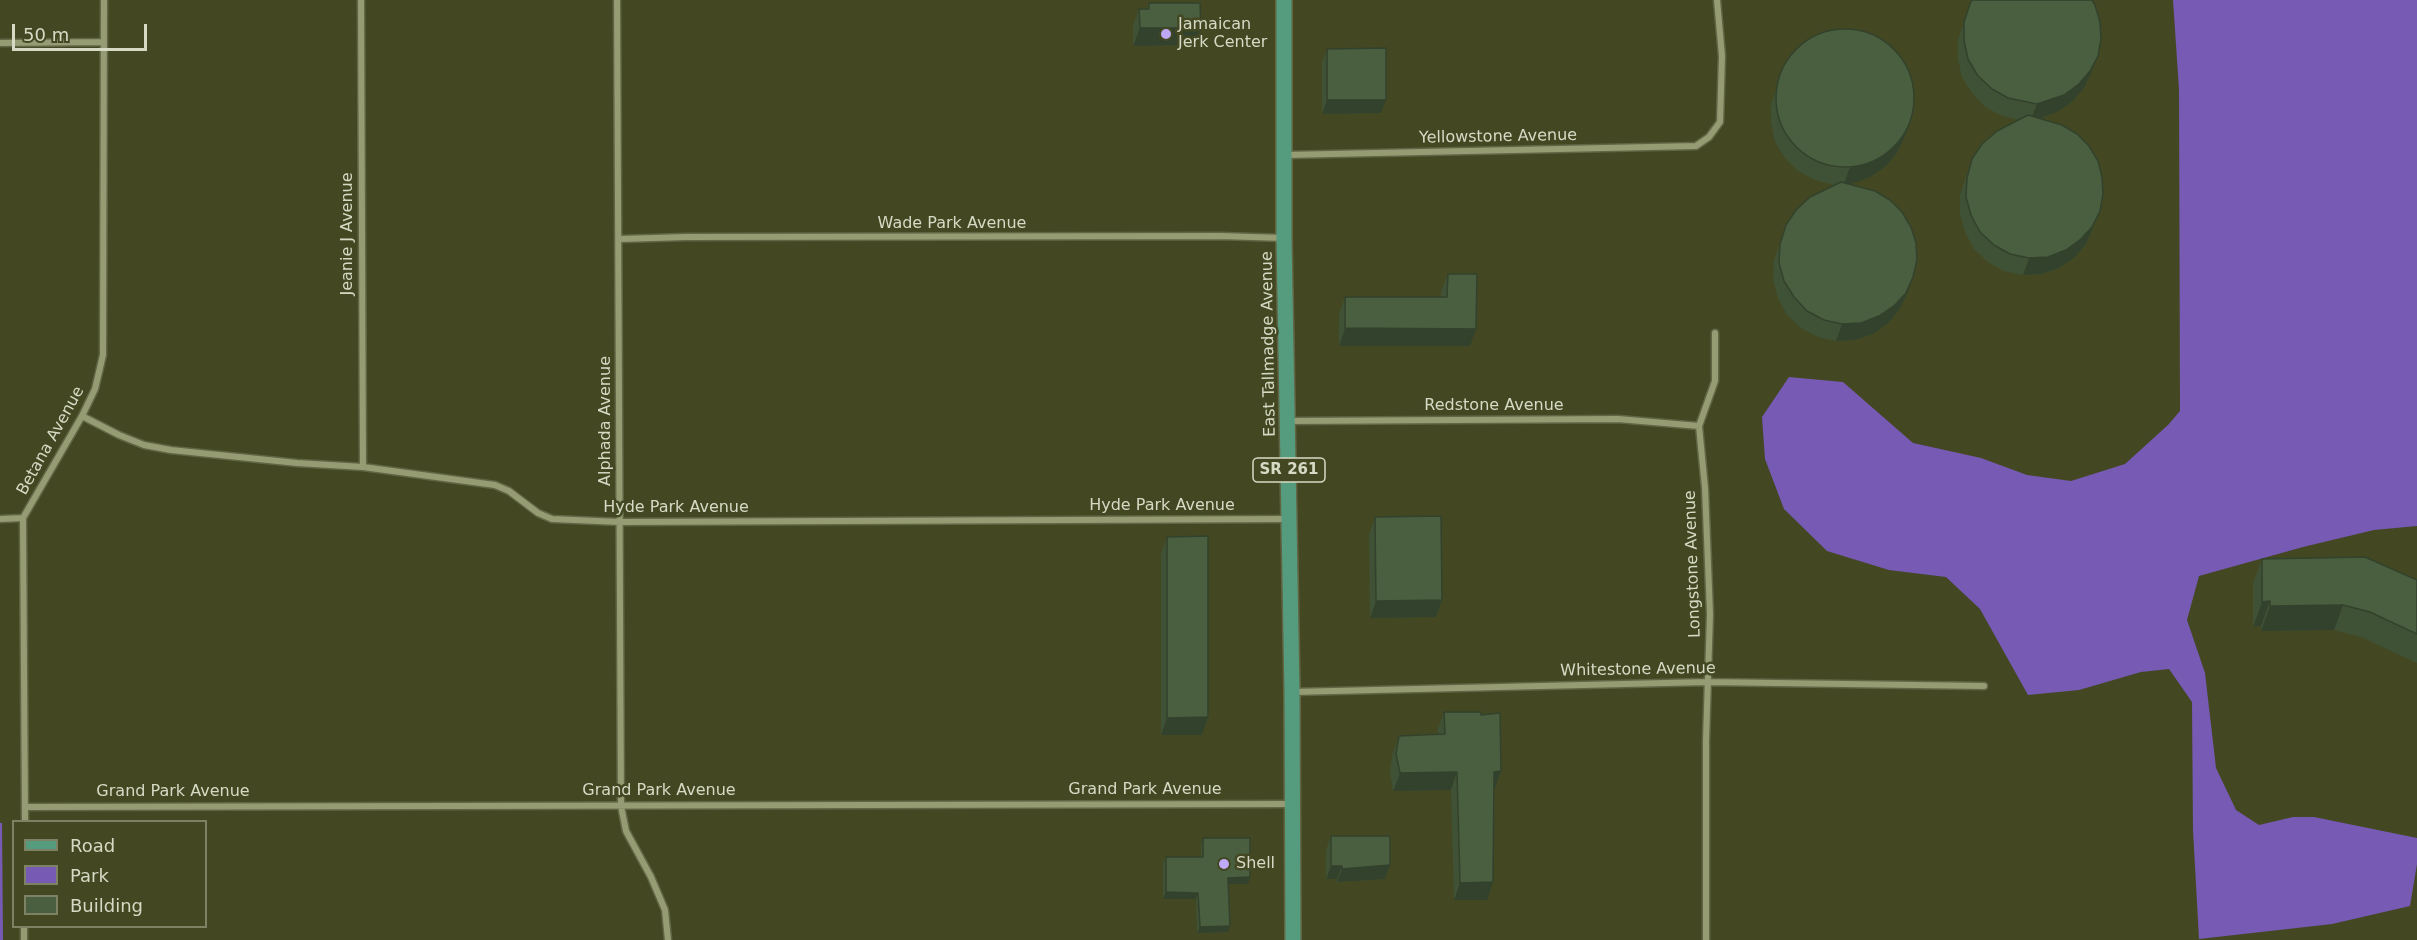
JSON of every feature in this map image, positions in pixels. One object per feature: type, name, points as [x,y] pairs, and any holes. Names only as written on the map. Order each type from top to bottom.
[{"type":"main road","name":"East Tallmadge Avenue","points":[[1284,0],[1284,238],[1293,692],[1293,940]]},
{"type":"street","name":"Betana Avenue","points":[[25,820],[23,518],[82,416],[95,389],[104,355],[104,0]]},
{"type":"street","name":"Jeanie J Avenue","points":[[361,0],[363,467]]},
{"type":"street","name":"Alphada Avenue","points":[[617,0],[620,239],[621,806],[626,831],[651,877],[665,910],[668,940]]},
{"type":"street","name":"Yellowstone Avenue","points":[[1285,155],[1696,146],[1710,136],[1720,122],[1722,56],[1717,0]]},
{"type":"street","points":[[0,43],[104,42]]},
{"type":"street","name":"Wade Park Avenue","points":[[620,239],[1220,236],[1284,238]]},
{"type":"street","name":"Longstone Avenue","points":[[1706,940],[1707,682],[1710,614],[1705,488],[1699,426],[1715,381],[1714,333]]},
{"type":"street","name":"Hyde Park Avenue","points":[[82,416],[144,445],[297,463],[363,467],[495,485],[509,491],[538,513],[552,519],[620,522],[1289,519]]},
{"type":"street","name":"Redstone Avenue","points":[[1289,421],[1618,419],[1699,426]]},
{"type":"street","points":[[0,519],[23,518]]},
{"type":"street","name":"Whitestone Avenue","points":[[1293,692],[1707,682],[1984,686]]},
{"type":"street","name":"Grand Park Avenue","points":[[26,807],[1292,804]]},
{"type":"green space","points":[[2173,0],[2417,0],[2417,526],[2374,530],[2199,576],[2187,620],[2205,673],[2216,768],[2236,810],[2259,825],[2293,817],[2314,817],[2417,838],[2417,864],[2410,906],[2332,924],[2199,939],[2193,830],[2192,702],[2169,669],[2141,672],[2079,690],[2028,695],[1980,609],[1946,577],[1889,570],[1827,551],[1784,509],[1765,459],[1762,417],[1789,377],[1843,382],[1913,443],[1981,458],[2027,475],[2071,481],[2125,464],[2168,425],[2180,411],[2179,89]]},
{"type":"green space","points":[[0,823],[2,823],[3,940],[0,940]]},
{"type":"building","points":[[1972,0],[2092,0],[2100,22],[2101,39],[2098,56],[2090,71],[2079,84],[2064,95],[2037,104],[2008,98],[1992,89],[1978,76],[1968,59],[1964,41],[1964,22]]},
{"type":"building","points":[[1149,3],[1200,3],[1201,28],[1140,28],[1139,9],[1149,9]]},
{"type":"building","points":[[1845,29],[1871,35],[1894,49],[1908,72],[1914,98],[1908,124],[1894,147],[1871,161],[1845,167],[1819,161],[1796,147],[1782,124],[1776,98],[1782,72],[1796,49],[1819,35]]},
{"type":"building","points":[[1386,48],[1386,100],[1327,100],[1327,49]]},
{"type":"building","points":[[2028,115],[2062,125],[2077,134],[2089,146],[2098,161],[2102,177],[2103,194],[2100,211],[2092,227],[2066,250],[2048,257],[2029,258],[2010,254],[1994,245],[1980,232],[1971,215],[1966,197],[1967,178],[1972,159],[1982,144],[1997,131]]},
{"type":"building","points":[[1841,182],[1875,191],[1890,200],[1902,212],[1911,227],[1916,243],[1917,260],[1906,293],[1895,305],[1879,316],[1861,323],[1842,324],[1824,320],[1807,311],[1784,281],[1779,263],[1780,244],[1786,225],[1796,210],[1810,197]]},
{"type":"building","points":[[1448,274],[1477,274],[1476,329],[1345,328],[1345,297],[1447,297]]},
{"type":"building","points":[[1441,516],[1442,600],[1376,601],[1375,517]]},
{"type":"building","points":[[1208,536],[1208,717],[1167,718],[1167,537]]},
{"type":"building","points":[[2365,557],[2417,580],[2417,634],[2370,612],[2343,605],[2270,606],[2270,601],[2262,602],[2262,559]]},
{"type":"building","points":[[1444,712],[1481,712],[1481,715],[1500,713],[1501,771],[1494,772],[1493,882],[1460,883],[1457,772],[1400,773],[1396,754],[1399,736],[1445,734]]},
{"type":"building","points":[[1331,836],[1390,836],[1390,865],[1342,869],[1342,866],[1331,866]]},
{"type":"building","points":[[1203,838],[1250,838],[1250,877],[1228,878],[1230,926],[1200,927],[1198,893],[1166,892],[1166,857],[1203,857]]},
{"type":"place","name":"Jamaican Jerk Center","points":[[1166,34]]},
{"type":"place","name":"Shell","points":[[1224,864]]}]
